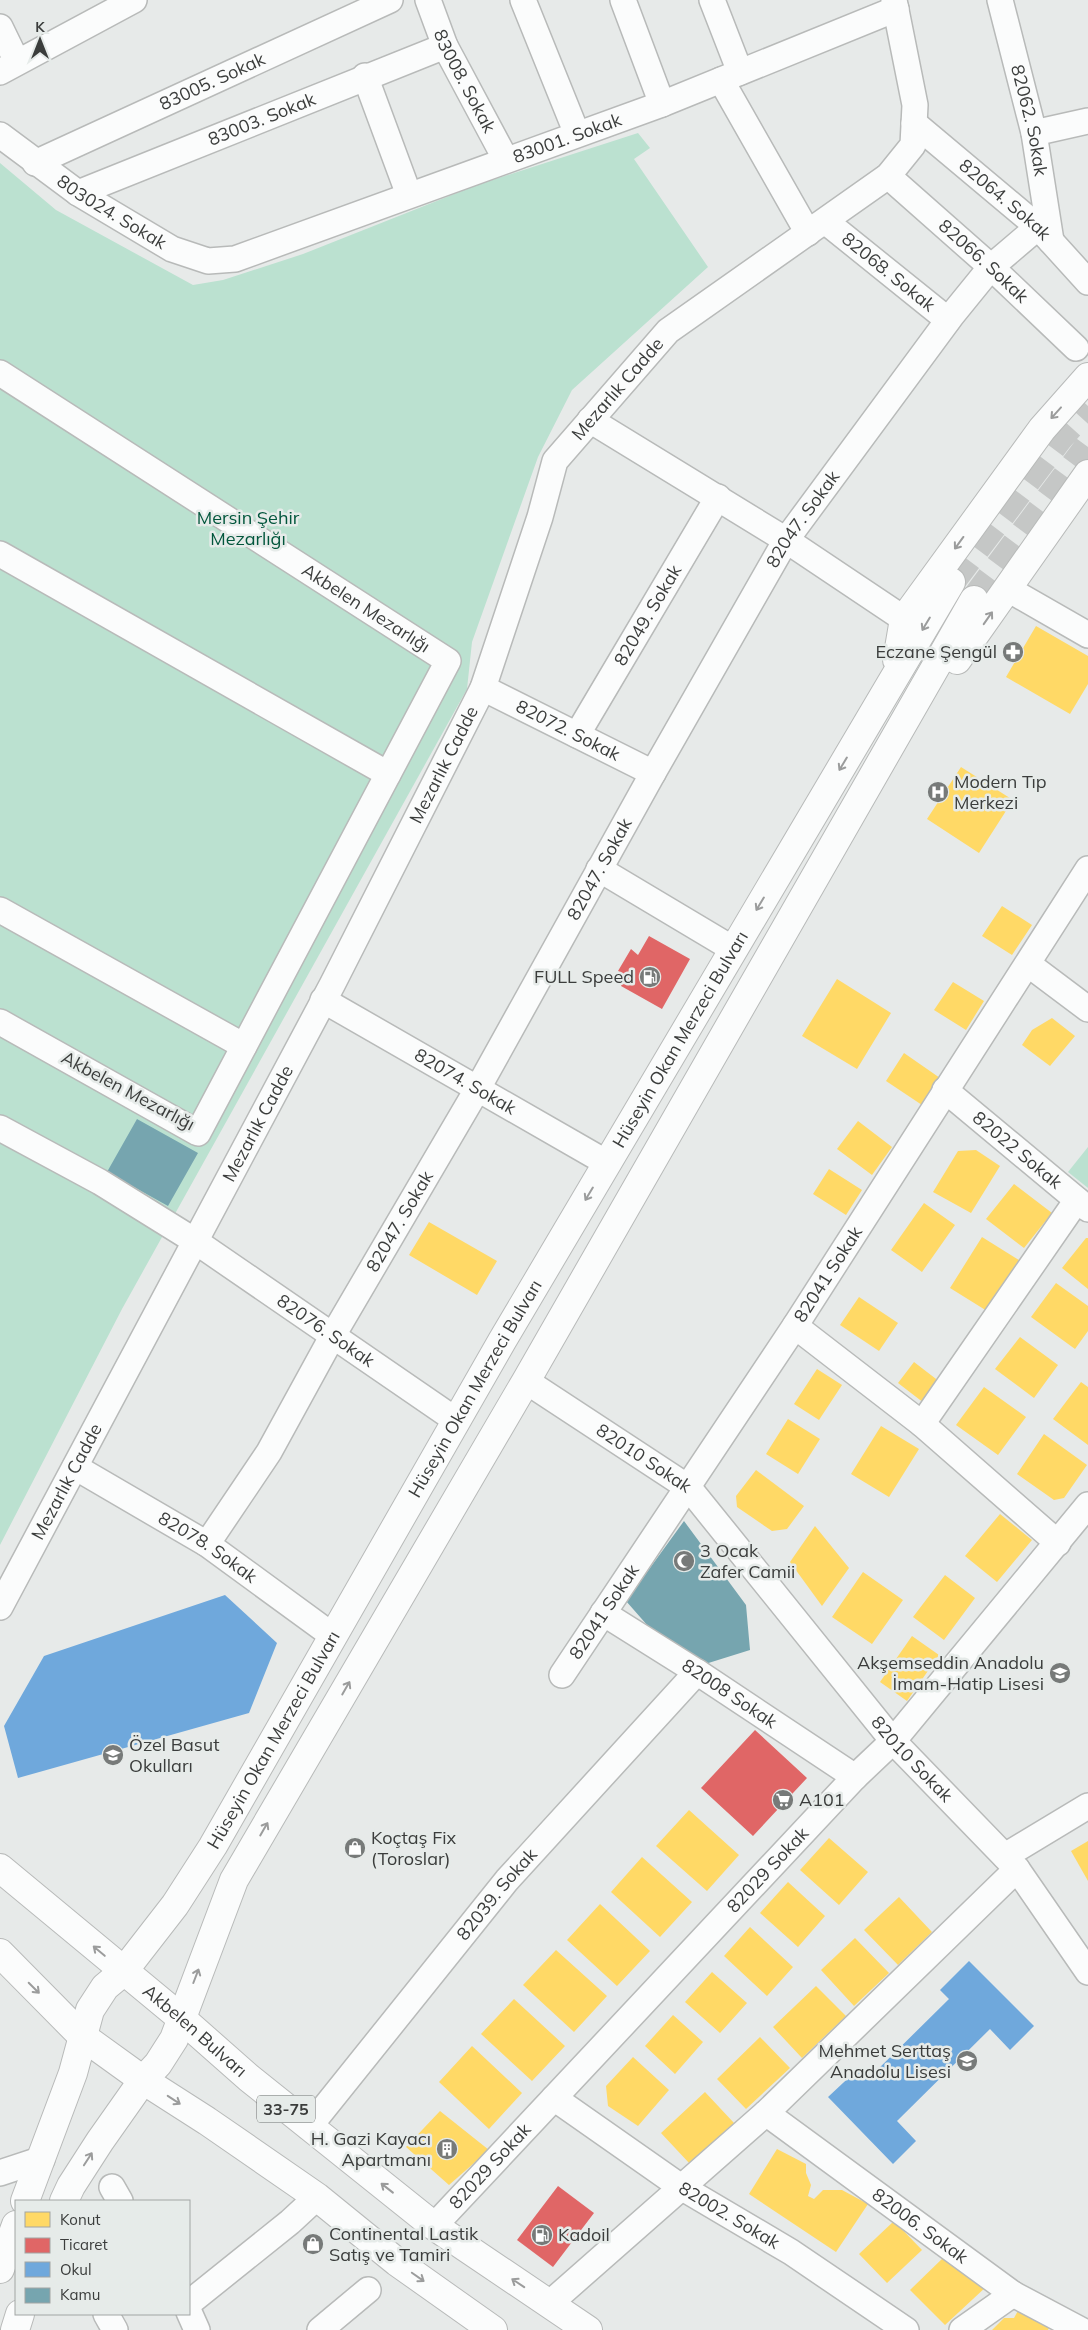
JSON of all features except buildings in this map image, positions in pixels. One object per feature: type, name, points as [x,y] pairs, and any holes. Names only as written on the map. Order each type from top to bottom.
[{"type":"main road","points":[[895,676],[904,619],[1042,429],[1088,377]]},
{"type":"main road","points":[[921,693],[960,657],[1088,474]]},
{"type":"main road","name":"Hüseyin Okan Merzeci Bulvarı","points":[[25,2200],[73,2073],[90,2010],[105,1987],[123,1972],[175,1905],[213,1846],[457,1421],[733,949],[951,582]]},
{"type":"main road","name":"Hüseyin Okan Merzeci Bulvarı","points":[[64,2200],[71,2186],[100,2141],[143,2080],[158,2064],[174,2039],[234,1880],[526,1381],[974,600]]},
{"type":"main road","name":"Akbelen Bulvarı","points":[[0,1868],[309,2127],[434,2226],[588,2330]]},
{"type":"main road","points":[[0,1953],[82,2036],[143,2080],[207,2121],[317,2197],[396,2262],[493,2330]]},
{"type":"main road","points":[[0,2269],[15,2228]]},
{"type":"main road","points":[[14,2330],[20,2315]]},
{"type":"street","points":[[0,27],[8,67],[134,0]]},
{"type":"street","name":"83005. Sokak","points":[[35,163],[390,0]]},
{"type":"street","name":"83008. Sokak","points":[[428,0],[444,46],[506,160]]},
{"type":"street","points":[[523,0],[578,134]]},
{"type":"street","points":[[623,0],[662,104]]},
{"type":"street","points":[[712,0],[730,76],[819,229]]},
{"type":"street","name":"82062. Sokak","points":[[1000,0],[1034,133],[1045,234]]},
{"type":"street","name":"83001. Sokak","points":[[235,259],[662,104],[895,5]]},
{"type":"street","name":"Mezarlık Cadde","points":[[0,1607],[323,1000],[483,688],[540,517],[555,460],[668,331],[819,229],[888,176],[913,145],[915,105],[895,5]]},
{"type":"street","name":"83003. Sokak","points":[[78,193],[365,76],[444,46]]},
{"type":"street","points":[[365,76],[409,195]]},
{"type":"street","name":"82064. Sokak","points":[[914,123],[1045,234],[1088,282]]},
{"type":"street","points":[[1034,133],[1087,126]]},
{"type":"street","name":"803024. Sokak","points":[[0,135],[35,163],[78,193],[172,249],[208,261],[235,259]]},
{"type":"street","name":"82066. Sokak","points":[[888,176],[991,267],[1076,348]]},
{"type":"street","name":"82068. Sokak","points":[[819,229],[948,320]]},
{"type":"street","name":"82047. Sokak","points":[[207,1544],[269,1452],[332,1336],[478,1088],[653,773],[786,540],[948,320],[991,267],[1045,234]]},
{"type":"street","name":"Akbelen Mezarlığı","points":[[0,373],[448,661],[198,1133],[0,1022]]},
{"type":"street","points":[[590,420],[786,540],[904,619]]},
{"type":"street","name":"82049. Sokak","points":[[577,735],[718,497]]},
{"type":"street","points":[[0,554],[388,774]]},
{"type":"street","points":[[1008,589],[1088,635]]},
{"type":"street","name":"82072. Sokak","points":[[483,688],[653,773]]},
{"type":"street","points":[[600,869],[733,949]]},
{"type":"street","name":"82041 Sokak","points":[[562,1675],[689,1488],[795,1326],[1088,869]]},
{"type":"street","points":[[0,910],[244,1046]]},
{"type":"street","points":[[1028,964],[1088,1009]]},
{"type":"street","name":"82074. Sokak","points":[[323,1000],[608,1163]]},
{"type":"street","name":"82022 Sokak","points":[[945,1090],[1082,1205]]},
{"type":"street","points":[[0,1128],[100,1182],[195,1241]]},
{"type":"street","points":[[922,1424],[1082,1205]]},
{"type":"street","name":"82076. Sokak","points":[[195,1241],[457,1421]]},
{"type":"street","points":[[795,1326],[922,1424],[1058,1543]]},
{"type":"street","name":"82010 Sokak","points":[[526,1381],[689,1488],[893,1741],[1011,1862],[1088,1972]]},
{"type":"street","name":"82078. Sokak","points":[[75,1467],[207,1544],[333,1636]]},
{"type":"street","name":"82029 Sokak","points":[[434,2226],[855,1777],[893,1741],[1088,1505]]},
{"type":"street","name":"82008 Sokak","points":[[603,1614],[697,1672],[855,1777]]},
{"type":"street","name":"82039. Sokak","points":[[309,2127],[507,1880],[697,1672]]},
{"type":"street","points":[[549,2304],[766,2113],[1011,1862],[1088,1806]]},
{"type":"street","name":"82002. Sokak","points":[[554,2098],[681,2187],[791,2252],[906,2330]]},
{"type":"street","name":"82006. Sokak","points":[[766,2113],[1013,2294],[1081,2330]]},
{"type":"street","points":[[0,2173],[42,2159]]},
{"type":"street","points":[[190,2302],[290,2222],[317,2197]]},
{"type":"street","points":[[320,2330],[350,2320],[368,2290]]},
{"type":"street","points":[[962,2330],[1013,2294]]},
{"type":"street","points":[[190,2314],[197,2330]]},
{"type":"street","points":[[107,2315],[115,2330]]},
{"type":"green space","name":"Mersin Şehir Mezarlığı","points":[[638,133],[650,148],[634,159],[708,267],[572,390],[538,457],[472,642],[467,689],[122,1309],[0,1545],[0,163],[56,210],[193,285],[223,280],[303,254],[477,185]]},
{"type":"green space","points":[[1088,1147],[1088,1188],[1068,1172]]},
{"type":"tunnel","points":[[951,582],[1059,438],[1088,406]]},
{"type":"tunnel","points":[[974,600],[1088,447]]},
{"type":"place","name":"Eczane Şengül","points":[[1013,652]]},
{"type":"place","name":"Modern Tıp Merkezi","points":[[938,792]]},
{"type":"place","name":"FULL Speed","points":[[650,977]]},
{"type":"place","name":"3 Ocak Zafer Camii","points":[[684,1561]]},
{"type":"place","name":"Akşemseddin Anadolu İmam-Hatip Lisesi","points":[[1060,1673]]},
{"type":"place","name":"Özel Basut Okulları","points":[[113,1755]]},
{"type":"place","name":"A101","points":[[783,1800]]},
{"type":"place","name":"Koçtaş Fix (Toroslar)","points":[[355,1848]]},
{"type":"place","name":"Mehmet Serttaş Anadolu Lisesi","points":[[967,2061]]},
{"type":"place","name":"H. Gazi Kayacı Apartmanı","points":[[447,2149]]},
{"type":"place","name":"Kadoil","points":[[542,2235]]},
{"type":"place","name":"Continental Lastik Satış ve Tamiri","points":[[313,2244]]}]
